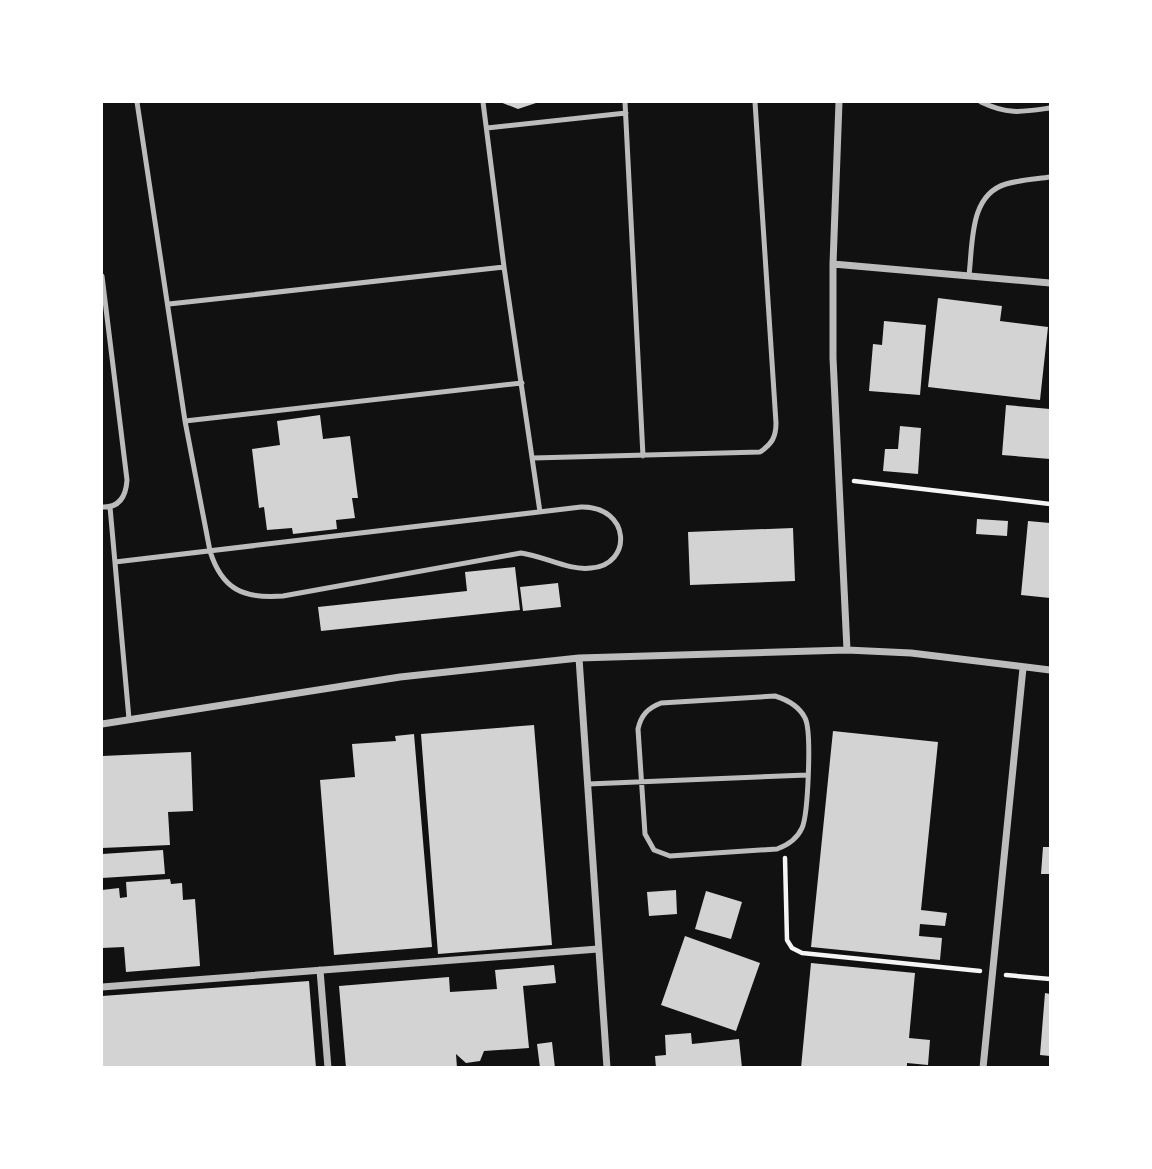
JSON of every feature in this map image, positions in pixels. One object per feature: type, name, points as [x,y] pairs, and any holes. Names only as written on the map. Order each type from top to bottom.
[{"type":"street","points":[[839,102],[833,264],[834,358],[847,650]]},
{"type":"street","points":[[833,264],[1051,283]]},
{"type":"street","points":[[102,724],[400,677],[579,658],[847,650],[911,653],[1051,670]]},
{"type":"street","points":[[579,658],[607,1068]]},
{"type":"street","points":[[983,1068],[1023,668]]},
{"type":"street","points":[[102,987],[598,949]]},
{"type":"street","points":[[320,970],[328,1068]]},
{"type":"lane","points":[[115,562],[210,551],[540,512],[594,507],[607,512],[616,521],[620,534],[619,547],[612,559],[601,566],[588,569],[536,555],[508,554],[283,596],[258,598],[233,589],[216,570],[210,551],[185,421],[137,102]]},
{"type":"lane","points":[[483,102],[540,512]]},
{"type":"lane","points":[[625,102],[643,456]]},
{"type":"lane","points":[[533,458],[760,452],[770,445],[776,435],[755,102]]},
{"type":"lane","points":[[981,102],[998,110],[1016,113],[1051,107]]},
{"type":"lane","points":[[487,128],[626,113]]},
{"type":"lane","points":[[969,275],[978,207],[989,193],[1004,184],[1051,177]]},
{"type":"lane","points":[[169,304],[504,267]]},
{"type":"lane","points":[[102,276],[127,480],[126,493],[119,503],[110,508],[102,507]]},
{"type":"lane","points":[[185,421],[522,383]]},
{"type":"lane","points":[[110,508],[128,719]]},
{"type":"lane","points":[[775,696],[792,703],[805,717],[809,728],[807,775],[806,816],[803,826],[798,835],[785,846],[777,849],[670,856],[662,854],[654,850],[645,834],[638,729],[640,720],[653,706],[661,703],[775,696]]},
{"type":"lane","points":[[588,784],[807,775]]},
{"type":"path","points":[[839,480],[1051,504]]},
{"type":"path","points":[[785,846],[787,940],[792,948],[802,953],[1051,979]]},
{"type":"building","points":[[500,102],[539,102],[518,109]]},
{"type":"building","points":[[938,298],[1002,306],[1000,321],[1048,327],[1040,400],[928,387]]},
{"type":"building","points":[[884,321],[926,325],[920,395],[869,391],[873,344],[882,345]]},
{"type":"building","points":[[1006,405],[1050,409],[1050,459],[1002,455]]},
{"type":"building","points":[[320,415],[323,439],[350,436],[358,498],[352,498],[355,518],[336,520],[337,529],[293,534],[292,528],[267,530],[264,507],[259,508],[252,449],[280,445],[277,421]]},
{"type":"building","points":[[900,426],[921,428],[918,474],[883,471],[885,449],[898,449]]},
{"type":"building","points":[[977,519],[1008,521],[1007,536],[976,534]]},
{"type":"building","points":[[1028,521],[1050,523],[1050,598],[1021,595]]},
{"type":"building","points":[[793,528],[795,581],[690,585],[688,532]]},
{"type":"building","points":[[515,567],[520,610],[321,631],[318,607],[467,591],[465,572]]},
{"type":"building","points":[[558,583],[561,607],[523,611],[520,587]]},
{"type":"building","points":[[534,725],[552,945],[438,954],[421,734]]},
{"type":"building","points":[[833,731],[938,742],[921,910],[947,913],[945,926],[920,924],[919,936],[942,938],[940,960],[811,947]]},
{"type":"building","points":[[414,734],[432,947],[334,955],[320,780],[355,777],[352,744],[396,741],[395,736]]},
{"type":"building","points":[[191,752],[193,811],[168,812],[170,845],[102,848],[102,756]]},
{"type":"building","points":[[1043,847],[1050,847],[1050,874],[1041,874]]},
{"type":"building","points":[[163,850],[165,874],[102,878],[102,854]]},
{"type":"building","points":[[170,879],[171,884],[182,883],[183,900],[195,899],[200,966],[126,972],[124,947],[102,948],[102,890],[119,888],[120,898],[127,897],[126,882]]},
{"type":"building","points":[[676,890],[677,914],[649,916],[647,892]]},
{"type":"building","points":[[706,891],[742,902],[731,939],[695,929]]},
{"type":"building","points":[[685,936],[760,963],[736,1031],[661,1005]]},
{"type":"building","points":[[811,963],[915,973],[909,1038],[930,1040],[928,1065],[907,1063],[907,1068],[801,1068]]},
{"type":"building","points":[[554,965],[556,983],[523,986],[529,1048],[484,1051],[480,1061],[466,1063],[456,1054],[457,1068],[346,1068],[339,986],[449,977],[450,992],[497,989],[495,970]]},
{"type":"building","points":[[309,981],[316,1068],[102,1068],[102,996]]},
{"type":"building","points":[[1045,993],[1050,994],[1050,1056],[1040,1055]]},
{"type":"building","points":[[691,1033],[692,1044],[739,1039],[742,1068],[656,1068],[655,1056],[666,1055],[665,1035]]},
{"type":"building","points":[[552,1042],[555,1068],[540,1068],[537,1044]]}]
